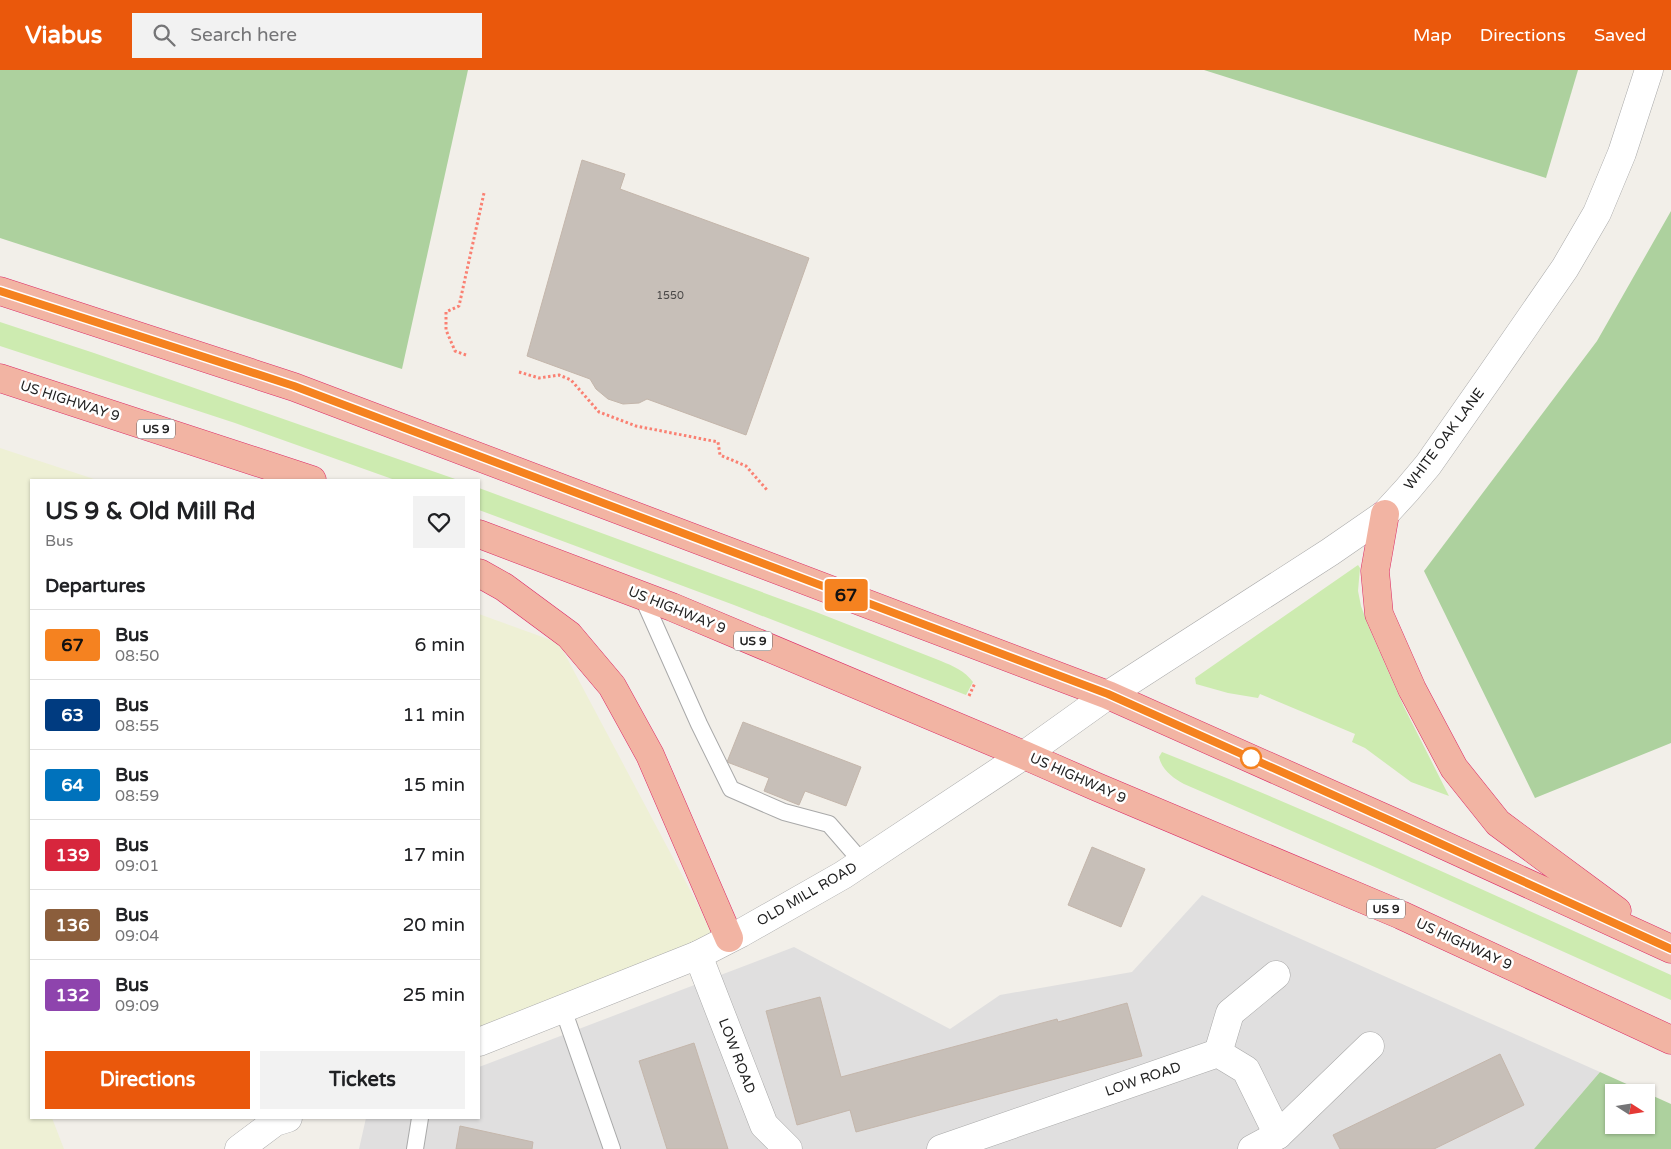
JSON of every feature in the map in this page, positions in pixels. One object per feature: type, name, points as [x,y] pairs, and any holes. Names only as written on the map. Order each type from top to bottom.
[{"type":"highway","points":[[0,291],[294,386],[1108,694],[1666,947]]},
{"type":"highway","name":"US HIGHWAY 9","points":[[0,378],[308,479]]},
{"type":"highway","points":[[1385,514],[1375,571],[1379,614],[1412,689],[1454,768],[1498,823],[1666,947]]},
{"type":"highway","name":"US HIGHWAY 9","points":[[480,534],[642,596],[1402,915],[1671,1040]]},
{"type":"highway","points":[[480,575],[504,587],[569,635],[612,686],[650,755],[728,938]]},
{"type":"street","name":"WHITE OAK LANE","points":[[1108,694],[1330,552],[1385,514],[1428,466],[1570,260],[1597,213],[1619,162],[1649,70]]},
{"type":"street","name":"OLD MILL ROAD","points":[[480,1042],[698,955],[797,901],[862,862],[1024,755],[1108,694]]},
{"type":"street","name":"LOW ROAD","points":[[698,955],[764,1125],[788,1149]]},
{"type":"street","points":[[1276,975],[1230,1013],[1218,1052],[1246,1070],[1278,1135]]},
{"type":"street","points":[[1252,1149],[1278,1135],[1370,1046]]},
{"type":"street","name":"LOW ROAD","points":[[941,1149],[1218,1052]]},
{"type":"street","points":[[238,1149],[275,1122],[285,1119]]},
{"type":"lane","points":[[642,596],[699,724],[731,789],[784,812],[829,824],[862,862]]},
{"type":"lane","points":[[563,1008],[612,1149]]},
{"type":"lane","points":[[415,1149],[420,1119]]},
{"type":"path","points":[[466,355],[456,351],[446,330],[446,312],[459,306],[484,193]]},
{"type":"path","points":[[519,372],[539,378],[559,375],[571,380],[599,412],[636,426],[718,442],[720,455],[746,466],[767,490]]},
{"type":"path","points":[[969,696],[975,683]]},
{"type":"shaded area","points":[[1202,895],[1600,1072],[1534,1149],[359,1149],[366,1119],[480,1119],[480,1067],[794,947],[950,1029],[1000,995],[1132,972]]},
{"type":"green space","points":[[0,70],[468,70],[402,369],[0,238]]},
{"type":"green space","points":[[1204,70],[1578,70],[1546,178]]},
{"type":"green space","points":[[1671,211],[1671,743],[1535,798],[1424,571],[1597,341]]},
{"type":"green space","points":[[0,322],[455,479],[392,479],[235,423],[0,346]]},
{"type":"green space","points":[[0,448],[94,479],[30,479],[30,1119],[52,1119],[64,1149],[0,1149]]},
{"type":"green space","points":[[480,488],[816,612],[941,661],[963,672],[973,682],[966,695],[734,605],[480,510]]},
{"type":"green space","points":[[1358,565],[1360,568],[1358,591],[1368,625],[1404,707],[1449,796],[1411,782],[1365,748],[1352,742],[1355,734],[1260,694],[1258,698],[1228,693],[1196,684],[1195,678]]},
{"type":"green space","points":[[480,614],[559,643],[715,937],[480,1036]]},
{"type":"green space","points":[[1162,752],[1354,832],[1671,975],[1671,1000],[1184,784],[1165,770],[1159,757]]},
{"type":"green space","points":[[1600,1072],[1626,1084],[1605,1084],[1605,1134],[1655,1134],[1655,1097],[1671,1104],[1671,1149],[1534,1149]]},
{"type":"building","points":[[582,160],[625,174],[620,189],[809,258],[746,435],[647,399],[639,403],[623,404],[608,399],[596,389],[590,379],[527,356]]},
{"type":"building","points":[[743,722],[861,767],[846,806],[805,791],[799,805],[764,791],[769,778],[727,762]]},
{"type":"building","points":[[1092,847],[1145,869],[1121,927],[1068,905]]},
{"type":"building","points":[[820,997],[841,1077],[1057,1019],[1058,1022],[1127,1003],[1142,1056],[856,1132],[850,1110],[797,1125],[766,1011]]},
{"type":"building","points":[[694,1043],[728,1149],[667,1149],[639,1061]]},
{"type":"building","points":[[1500,1054],[1524,1105],[1434,1149],[1340,1149],[1333,1135]]},
{"type":"building","points":[[460,1126],[533,1142],[532,1149],[456,1149]]},
{"type":"bus line","name":"67","points":[[0,291],[294,386],[464,452],[1108,694],[1671,949]]}]
